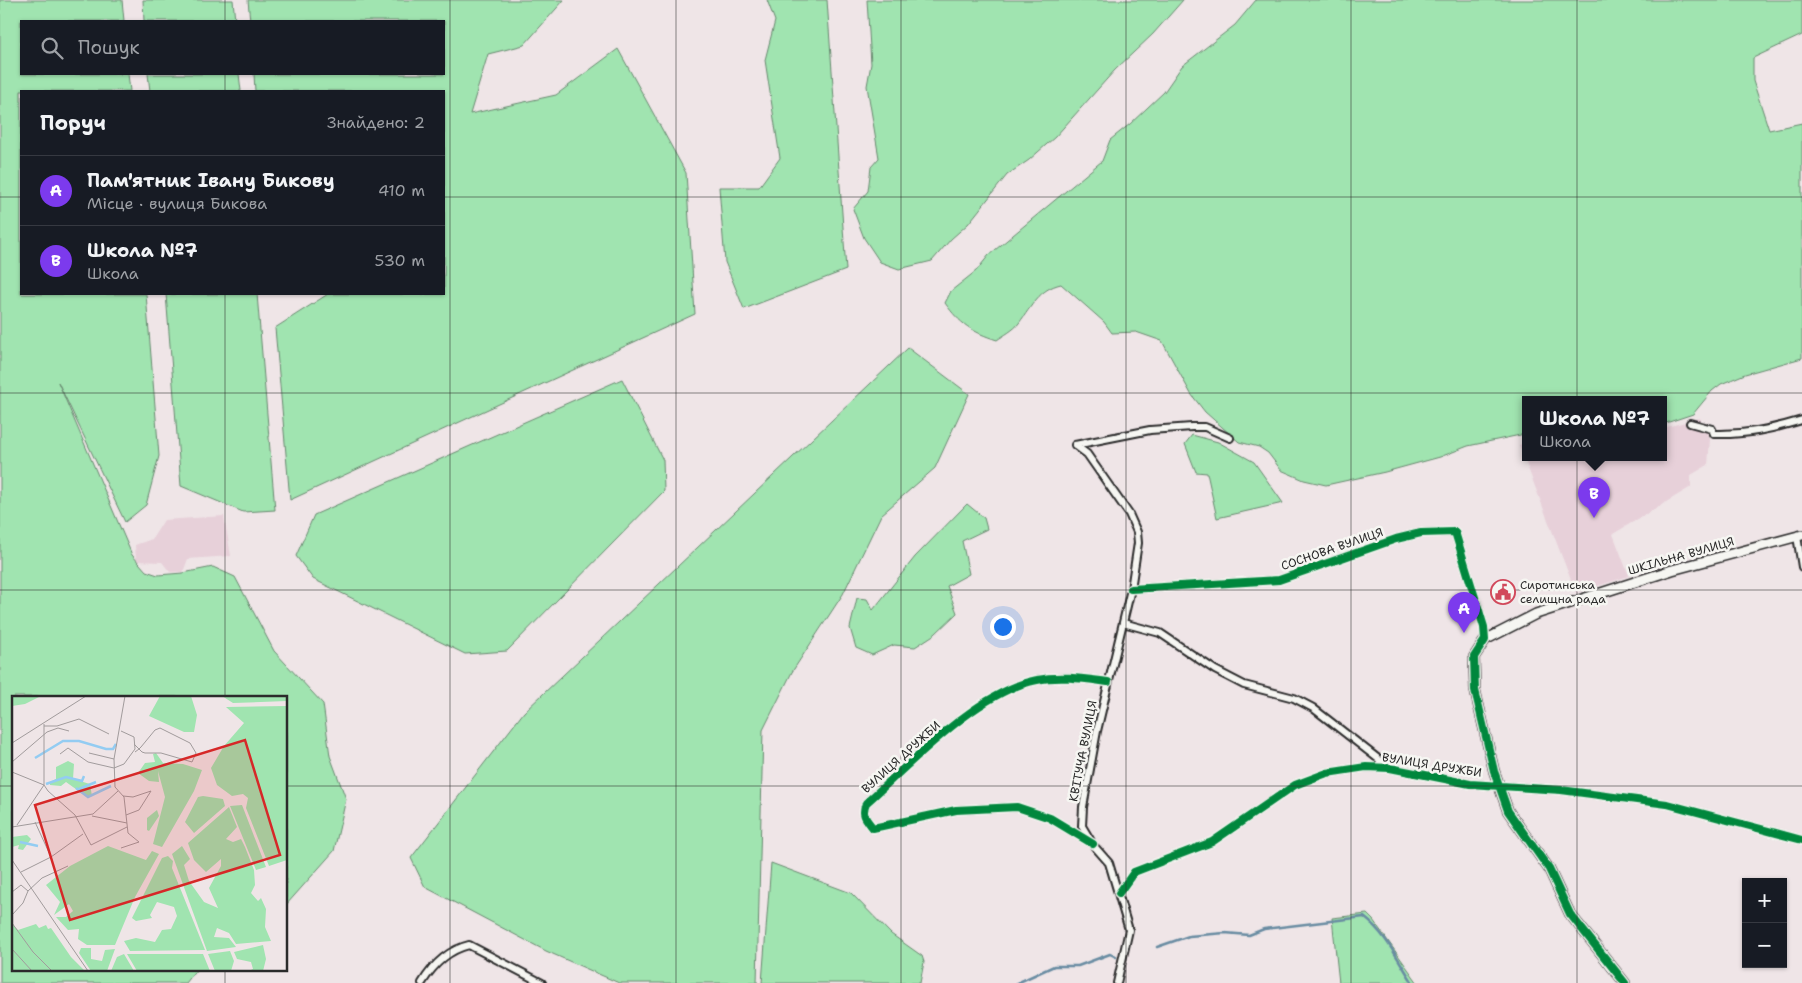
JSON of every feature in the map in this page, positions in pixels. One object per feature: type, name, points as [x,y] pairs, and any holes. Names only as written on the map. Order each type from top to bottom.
[{"type":"street","points":[[1690,423],[1712,430],[1714,434],[1731,434],[1754,432],[1802,420]]},
{"type":"street","name":"КВІТУЧА ВУЛИЦЯ","points":[[1117,983],[1130,930],[1109,863],[1093,844],[1082,826],[1083,807],[1097,730],[1131,589],[1138,543],[1133,522],[1109,484],[1087,454],[1076,445],[1150,430],[1204,426],[1230,438]]},
{"type":"street","name":"СОСНОВА ВУЛИЦЯ","points":[[1131,589],[1279,580],[1396,539],[1431,532],[1455,532],[1464,555],[1485,640]]},
{"type":"street","points":[[1800,536],[1802,567]]},
{"type":"street","name":"ШКІЛЬНА ВУЛИЦЯ","points":[[1485,640],[1545,611],[1672,570],[1800,536]]},
{"type":"street","points":[[1123,623],[1160,633],[1215,670],[1244,685],[1294,698],[1313,708],[1390,768]]},
{"type":"street","points":[[1485,640],[1474,657],[1475,690],[1494,771],[1508,811],[1549,869],[1570,914],[1625,983]]},
{"type":"street","name":"ВУЛИЦЯ ДРУЖБИ","points":[[1093,844],[1050,818],[1017,807],[956,810],[873,828],[864,818],[863,811],[866,803],[968,712],[997,695],[1036,680],[1075,678],[1108,682]]},
{"type":"street","name":"ВУЛИЦЯ ДРУЖБИ","points":[[1119,893],[1134,872],[1212,842],[1295,785],[1327,773],[1366,767],[1390,768],[1470,784],[1561,790],[1666,804],[1802,840]]},
{"type":"street","points":[[422,983],[440,960],[456,948],[469,946],[542,983]]},
{"type":"shaded area","points":[[1700,418],[1710,439],[1708,465],[1691,475],[1691,487],[1613,534],[1629,576],[1576,593],[1525,461],[1667,461],[1667,427]]},
{"type":"shaded area","points":[[224,516],[231,556],[188,559],[183,572],[170,572],[162,562],[136,561],[135,545],[152,539],[164,520]]},
{"type":"green space","points":[[0,0],[122,0],[124,20],[20,20],[20,75],[128,75],[130,90],[20,90],[20,295],[146,295],[159,456],[146,505],[125,522],[58,382],[132,555],[146,571],[158,575],[183,573],[213,567],[235,577],[274,651],[323,704],[330,756],[346,799],[334,851],[288,903],[288,696],[12,696],[12,970],[196,970],[186,983],[0,983]]},
{"type":"green space","points":[[143,0],[233,0],[235,20],[144,20]]},
{"type":"green space","points":[[248,0],[564,0],[524,45],[488,54],[470,114],[556,95],[618,49],[686,173],[695,314],[290,500],[275,328],[326,295],[445,295],[445,90],[255,90],[254,75],[445,75],[445,20],[250,20]]},
{"type":"green space","points":[[767,0],[827,0],[846,270],[744,309],[725,262],[719,187],[759,187],[780,158],[765,60],[775,21]]},
{"type":"green space","points":[[867,0],[1183,0],[1153,34],[1115,70],[1055,137],[1029,160],[1007,175],[968,224],[951,239],[932,261],[899,269],[880,262],[864,238],[853,209],[868,191],[871,167],[879,158],[867,86],[871,64]]},
{"type":"green space","points":[[1256,0],[1802,0],[1802,35],[1753,58],[1753,81],[1769,130],[1802,123],[1802,358],[1745,374],[1721,384],[1712,391],[1693,414],[1667,423],[1667,396],[1522,396],[1522,435],[1468,446],[1440,457],[1326,485],[1304,480],[1281,470],[1268,453],[1259,447],[1239,442],[1205,412],[1191,394],[1162,341],[1136,332],[1112,333],[1104,322],[1061,284],[1053,286],[1041,294],[1017,326],[997,340],[980,334],[961,322],[945,303],[951,291],[976,271],[989,255],[1102,161],[1110,140],[1164,92],[1182,66],[1235,25]]},
{"type":"green space","points":[[148,75],[239,75],[241,90],[150,90]]},
{"type":"green space","points":[[166,295],[257,295],[275,510],[243,512],[181,486]]},
{"type":"green space","points":[[908,348],[969,394],[935,468],[881,515],[843,594],[792,672],[763,730],[757,983],[619,983],[546,951],[425,887],[411,858],[524,712]]},
{"type":"green space","points":[[622,379],[663,460],[664,491],[507,651],[465,654],[313,579],[296,556],[314,515]]},
{"type":"green space","points":[[1192,435],[1218,442],[1254,462],[1283,503],[1217,518],[1207,473],[1196,472],[1185,444]]},
{"type":"green space","points":[[967,504],[984,518],[987,529],[962,541],[969,574],[947,586],[957,613],[935,634],[915,647],[894,645],[872,655],[856,648],[850,628],[857,598],[867,599],[873,610],[915,557]]},
{"type":"green space","points":[[771,863],[851,893],[891,934],[922,956],[924,962],[920,983],[762,983]]},
{"type":"green space","points":[[1367,914],[1418,983],[1339,983],[1332,918]]},
{"type":"waterway","points":[[1157,947],[1189,936],[1225,933],[1249,935],[1264,929],[1364,917],[1385,939],[1413,983]]},
{"type":"waterway","points":[[1017,983],[1054,966],[1078,966],[1110,954],[1116,957]]},
{"type":"cycle path","points":[[1131,589],[1279,580],[1396,539],[1421,533],[1455,532],[1484,627],[1485,640],[1474,657],[1475,690],[1494,771],[1508,811],[1549,869],[1570,914],[1625,983]]},
{"type":"cycle path","points":[[1093,844],[1050,818],[1017,807],[956,810],[873,828],[866,819],[864,811],[866,803],[924,750],[969,713],[992,698],[1015,687],[1037,680],[1072,678],[1108,682]]},
{"type":"cycle path","points":[[1119,893],[1134,872],[1212,842],[1295,785],[1327,773],[1366,767],[1390,768],[1470,784],[1561,790],[1667,804],[1802,840]]},
{"type":"place","name":"Школа №7","points":[[1594,518]]},
{"type":"place","name":"Сиротинська селищна рада","points":[[1503,592]]},
{"type":"place","name":"Пам'ятник Івану Бикову","points":[[1464,633]]}]
